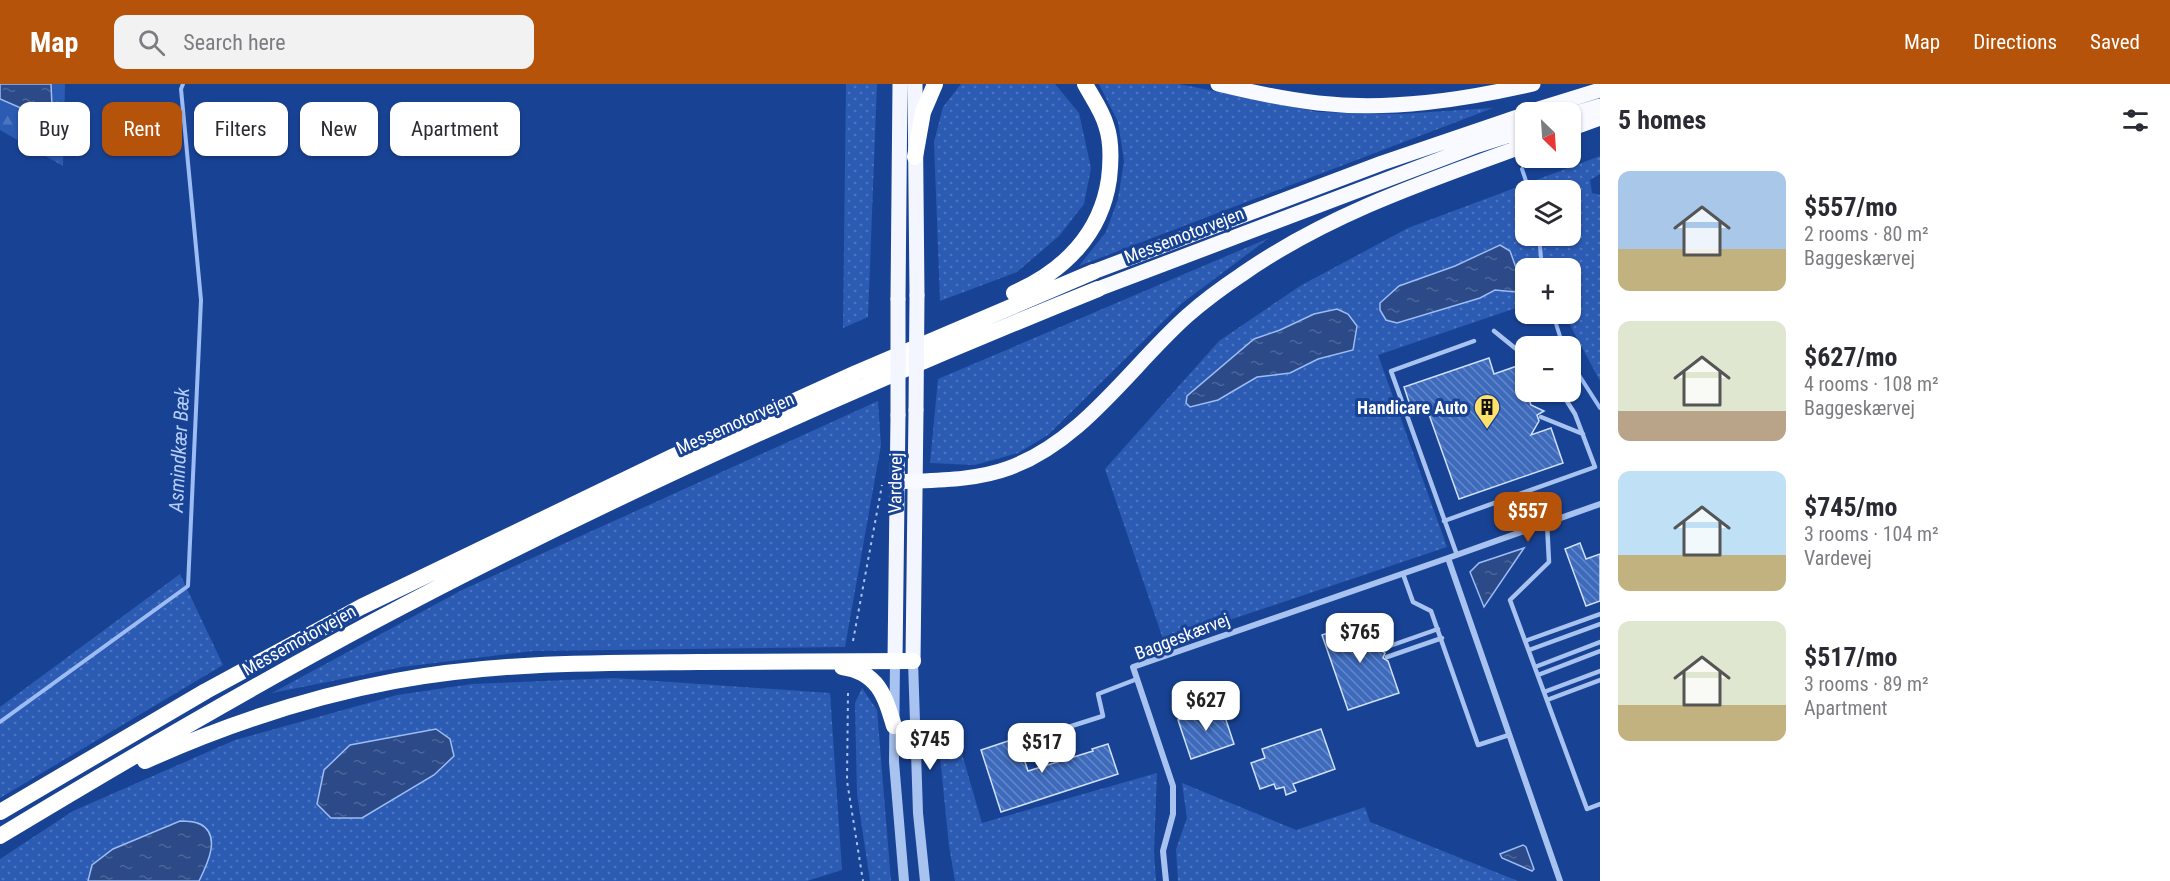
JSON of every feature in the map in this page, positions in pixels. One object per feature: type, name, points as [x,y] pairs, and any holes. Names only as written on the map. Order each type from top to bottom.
[{"type":"highway","points":[[915,157],[923,112],[935,84]]},
{"type":"highway","points":[[361,607],[453,554],[648,457],[1032,285],[1067,260],[1090,234],[1106,200],[1112,161],[1107,125],[1085,84]]},
{"type":"highway","points":[[1218,84],[1255,93],[1319,103],[1385,105],[1441,102],[1533,84]]},
{"type":"highway","name":"Messemotorvejen","points":[[1562,102],[1600,90]]},
{"type":"highway","points":[[1581,112],[1600,106]]},
{"type":"highway","name":"Messemotorvejen","points":[[0,812],[206,691],[361,607],[694,447],[856,373],[1093,272],[1382,164],[1515,117]]},
{"type":"highway","points":[[1581,125],[1600,118]]},
{"type":"highway","name":"Messemotorvejen","points":[[0,836],[216,708],[371,623],[664,476],[977,338],[1098,289],[1478,145],[1515,133]]},
{"type":"highway","points":[[889,483],[978,476],[1007,469],[1029,460],[1056,443],[1085,418],[1188,315],[1241,275],[1287,245],[1344,214],[1401,190],[1515,149]]},
{"type":"highway","points":[[805,662],[854,669],[869,677],[883,694],[894,726]]},
{"type":"highway","points":[[70,794],[200,736],[287,707],[395,681],[515,665],[913,662]]},
{"type":"main road","name":"Vardevej","points":[[895,661],[889,483],[898,415],[900,84]]},
{"type":"main road","name":"Vardevej","points":[[913,662],[917,295],[915,84]]},
{"type":"street","name":"Baggeskærvej","points":[[1166,881],[1163,851],[1173,814],[1173,786],[1132,667],[1600,504]]},
{"type":"street","points":[[1448,558],[1560,881]]},
{"type":"street","name":"Vardevej","points":[[895,661],[894,762],[904,881]]},
{"type":"street","name":"Vardevej","points":[[913,662],[918,813],[925,881]]},
{"type":"lane","points":[[1494,331],[1515,348]]},
{"type":"lane","points":[[1457,555],[1391,371],[1474,341]]},
{"type":"lane","points":[[1444,521],[1594,467],[1575,414],[1567,402]]},
{"type":"lane","points":[[1541,417],[1583,435]]},
{"type":"lane","points":[[1547,523],[1549,562],[1510,600],[1587,809],[1600,804]]},
{"type":"lane","points":[[1403,573],[1413,602],[1431,611],[1478,745],[1509,735]]},
{"type":"lane","points":[[1526,641],[1600,614]]},
{"type":"lane","points":[[1529,650],[1600,624]]},
{"type":"lane","points":[[1384,648],[1438,629]]},
{"type":"lane","points":[[1387,657],[1442,638]]},
{"type":"lane","points":[[1535,667],[1600,642]]},
{"type":"lane","points":[[1538,675],[1600,651]]},
{"type":"lane","points":[[1544,692],[1600,671]]},
{"type":"lane","points":[[1034,738],[1102,716],[1098,694],[1137,679]]},
{"type":"lane","points":[[1547,700],[1600,680]]},
{"type":"path","points":[[853,641],[889,483]]},
{"type":"path","points":[[848,693],[848,781],[862,881]]},
{"type":"green space","points":[[0,84],[65,84],[65,102],[18,102],[18,140],[0,130]]},
{"type":"green space","points":[[846,84],[877,84],[868,317],[843,328]]},
{"type":"green space","points":[[961,84],[1055,84],[1079,113],[1091,168],[1084,204],[1059,236],[1017,272],[940,301],[934,142],[943,107]]},
{"type":"green space","points":[[1099,84],[1179,84],[1318,112],[1399,114],[1493,108],[1079,266],[1106,232],[1118,199],[1124,161],[1118,122]]},
{"type":"green space","points":[[46,156],[63,156],[63,166]]},
{"type":"green space","points":[[1600,156],[1600,174],[1590,180],[1592,193],[1600,195],[1600,381],[1581,346],[1581,336],[1576,336],[1569,324],[1581,324],[1581,258],[1515,258],[1515,289],[1500,245],[1455,266],[1495,290],[1515,292],[1515,308],[1378,355],[1447,547],[1164,642],[1105,469],[1219,341],[1300,286],[1408,228],[1515,188],[1515,246],[1581,246],[1581,180],[1536,180],[1568,168],[1581,168],[1581,163]],"holes":[[[1280,330],[1352,350],[1318,359],[1290,373],[1257,377],[1254,339]]]},
{"type":"green space","points":[[1269,238],[1181,304],[1048,435],[1018,453],[975,465],[930,463],[938,379]]},
{"type":"green space","points":[[878,401],[881,445],[845,647],[533,651],[402,667],[272,693],[462,590]]},
{"type":"green space","points":[[180,574],[223,665],[0,798],[0,707]]},
{"type":"green space","points":[[614,678],[830,693],[842,870],[807,881],[0,881],[0,859],[73,811],[235,740],[397,695],[472,684]]},
{"type":"green space","points":[[862,688],[877,710],[891,881],[870,881],[857,794],[855,703]]},
{"type":"green space","points":[[953,723],[982,823],[1157,773],[1154,852],[1156,881],[955,881],[949,846],[939,746]]},
{"type":"green space","points":[[1182,783],[1296,830],[1365,807],[1370,822],[1518,881],[1178,881],[1176,849],[1187,818]]},
{"type":"water","points":[[0,84],[51,84],[52,102],[18,102],[18,107],[0,99]]},
{"type":"water","points":[[1500,245],[1510,251],[1515,265],[1515,292],[1495,290],[1480,298],[1397,323],[1386,320],[1380,310],[1380,303],[1399,286],[1455,266]]},
{"type":"water","points":[[1337,309],[1348,314],[1357,326],[1353,350],[1318,359],[1290,373],[1257,377],[1218,400],[1190,407],[1186,403],[1187,396],[1254,339],[1314,314]]},
{"type":"water","points":[[1524,548],[1484,607],[1470,572],[1479,563]]},
{"type":"water","points":[[436,729],[450,739],[454,756],[434,775],[362,818],[331,818],[317,804],[324,770],[350,745]]},
{"type":"water","points":[[180,821],[200,824],[207,829],[210,835],[211,851],[199,881],[88,881],[92,865],[113,849]]},
{"type":"water","points":[[1523,845],[1526,847],[1534,869],[1532,871],[1502,858],[1500,854]]},
{"type":"building","name":"Handicare Auto","points":[[1489,358],[1494,374],[1515,367],[1515,402],[1530,402],[1531,405],[1544,411],[1537,415],[1539,421],[1531,435],[1551,428],[1563,463],[1459,499],[1427,409],[1413,414],[1404,387]]},
{"type":"building","points":[[1580,543],[1586,559],[1600,554],[1600,601],[1586,606],[1565,549]]},
{"type":"building","points":[[1373,617],[1382,644],[1380,650],[1385,653],[1383,658],[1388,661],[1399,693],[1348,710],[1322,635]]},
{"type":"building","points":[[1221,705],[1234,744],[1191,759],[1178,720]]},
{"type":"building","points":[[1321,729],[1335,769],[1293,784],[1296,791],[1286,795],[1284,787],[1276,789],[1274,784],[1260,789],[1251,763],[1265,758],[1262,749]]},
{"type":"building","points":[[1017,738],[1028,771],[1093,751],[1092,749],[1108,744],[1118,774],[1001,812],[981,750]]},
{"type":"waterway","name":"Asmindkær Bæk","points":[[0,722],[188,586],[201,300],[181,89],[183,84]]},
{"type":"waterway","points":[[1522,169],[1526,180]]},
{"type":"waterway","points":[[1540,246],[1541,258]]},
{"type":"waterway","points":[[1556,324],[1560,336]]},
{"type":"waterway","points":[[1581,378],[1600,408]]},
{"type":"place","name":"Handicare Auto","points":[[1487,430]]}]
